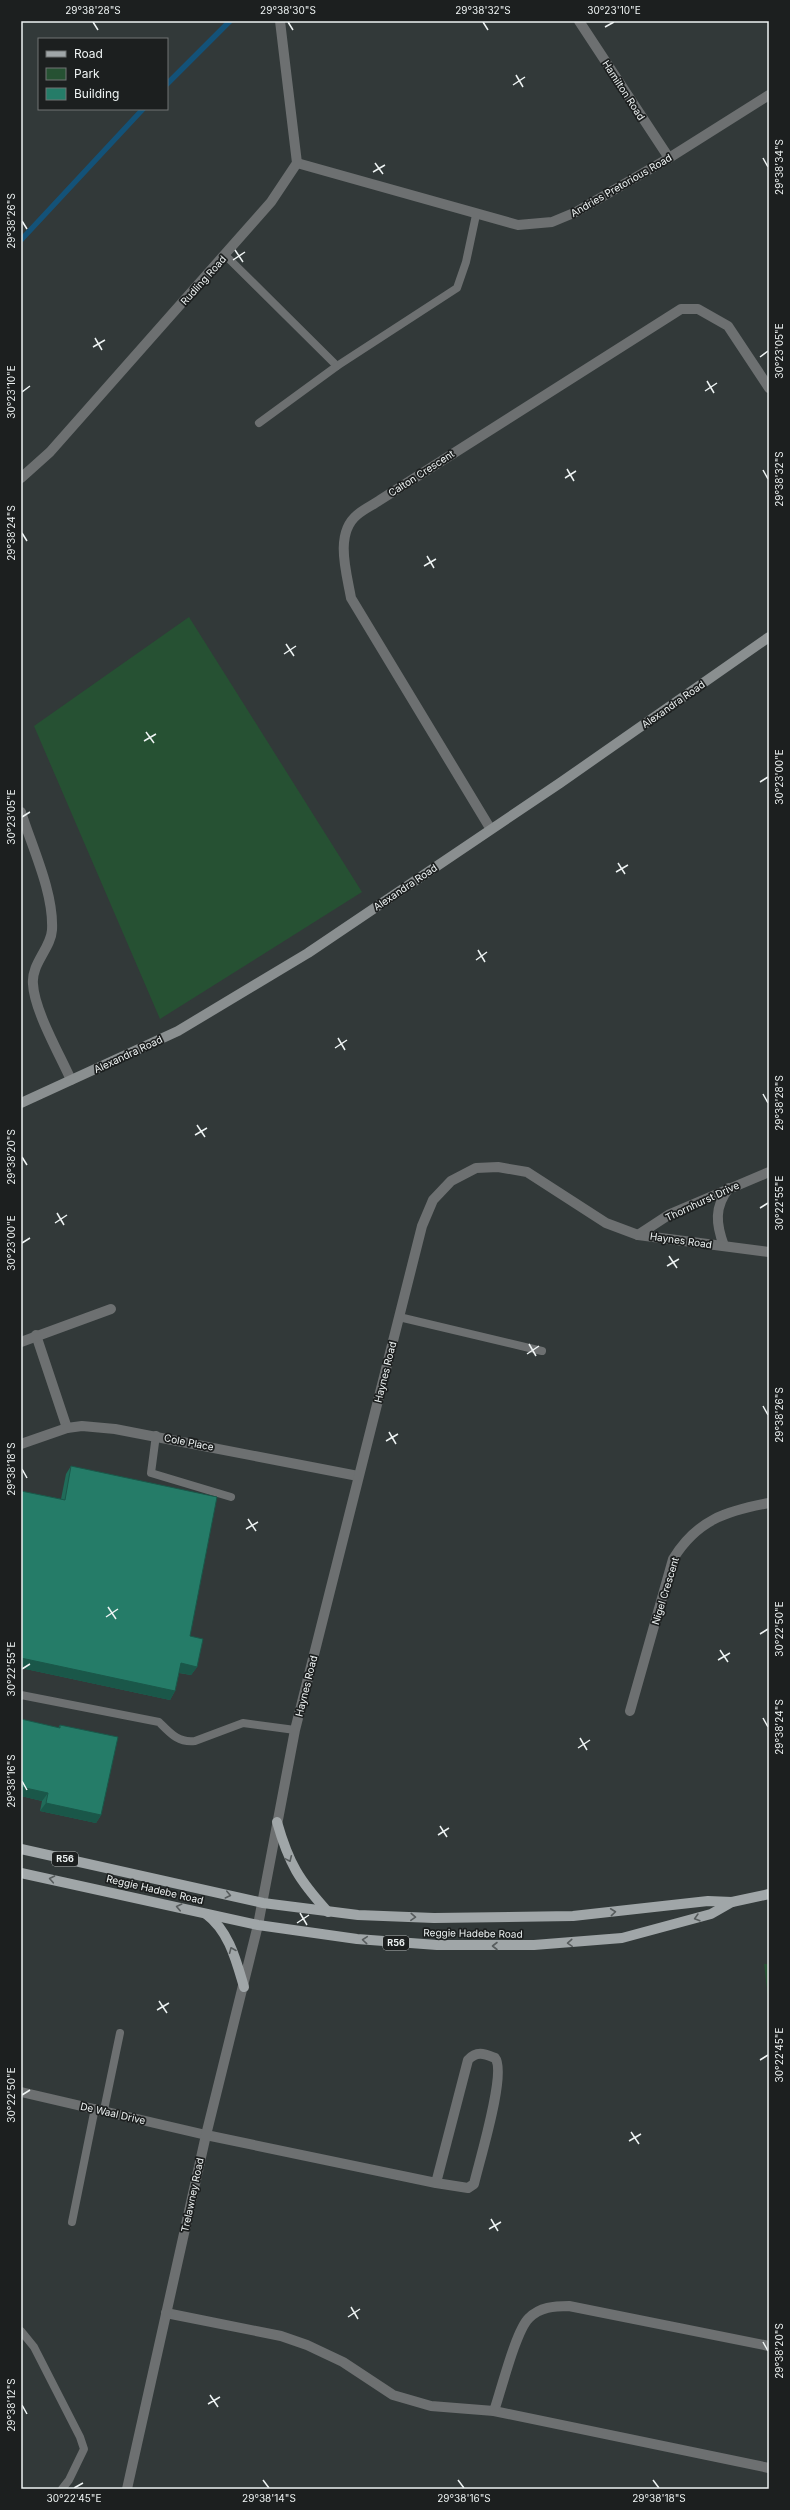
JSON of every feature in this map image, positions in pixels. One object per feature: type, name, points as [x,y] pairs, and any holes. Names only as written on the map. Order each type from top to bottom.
[{"type":"main road","points":[[277,1822],[286,1852],[296,1873],[328,1912]]},
{"type":"main road","name":"Reggie Hadebe Road","points":[[21,1849],[263,1903],[328,1912],[434,1918],[532,1918],[573,1916],[708,1901],[732,1902],[769,1894]]},
{"type":"main road","name":"Reggie Hadebe Road","points":[[21,1873],[258,1925],[393,1942],[437,1945],[534,1945],[622,1938],[711,1914],[732,1902]]},
{"type":"main road","points":[[205,1913],[214,1920],[225,1936],[244,1987]]},
{"type":"street","points":[[280,21],[297,163]]},
{"type":"street","name":"Hamilton Road","points":[[579,21],[669,158]]},
{"type":"street","name":"Andries Pretorious Road","points":[[297,163],[476,215],[518,225],[552,222],[576,212],[669,158],[769,95]]},
{"type":"street","name":"Rudling Road","points":[[21,478],[50,452],[225,255],[271,202],[297,163]]},
{"type":"street","name":"Calton Crescent","points":[[490,828],[350,598],[344,557],[345,537],[350,523],[356,515],[681,309],[698,309],[728,326],[769,388]]},
{"type":"street","name":"Alexandra Road","points":[[21,1103],[178,1031],[308,953],[490,828],[560,783],[769,637]]},
{"type":"street","points":[[21,812],[49,899],[52,915],[52,932],[32,983],[35,998],[71,1080]]},
{"type":"street","name":"Haynes Road","points":[[263,1903],[295,1730],[422,1226],[433,1200],[451,1181],[476,1168],[498,1167],[527,1172],[606,1223],[638,1235],[769,1252]]},
{"type":"street","name":"Thornhurst Drive","points":[[638,1235],[670,1214],[730,1187],[769,1172]]},
{"type":"street","points":[[724,1246],[716,1221],[720,1200],[730,1187]]},
{"type":"street","points":[[21,1342],[36,1335],[111,1309]]},
{"type":"street","points":[[36,1335],[67,1428]]},
{"type":"street","name":"Cole Place","points":[[21,1444],[67,1428],[82,1426],[156,1435],[358,1476]]},
{"type":"street","name":"Nigel Crescent","points":[[630,1711],[673,1559],[681,1545],[703,1524],[750,1506],[769,1503]]},
{"type":"street","name":"Trelawney Road","points":[[127,2489],[206,2135],[244,1987],[263,1903]]},
{"type":"street","name":"De Waal Drive","points":[[21,2092],[100,2109],[206,2135],[436,2183],[468,2188],[474,2184],[494,2105],[500,2066],[495,2058],[482,2053],[476,2054],[468,2060],[436,2183]]},
{"type":"street","points":[[494,2411],[524,2324],[538,2311],[553,2306],[569,2306],[769,2346]]},
{"type":"street","points":[[166,2313],[281,2336],[307,2345],[343,2362],[393,2395],[431,2406],[494,2411],[769,2468]]},
{"type":"lane","points":[[259,422],[337,366],[457,288],[466,262],[476,215]]},
{"type":"lane","points":[[225,255],[337,366]]},
{"type":"lane","points":[[399,1316],[542,1351]]},
{"type":"lane","points":[[156,1435],[151,1473],[232,1497]]},
{"type":"lane","points":[[21,1695],[159,1722],[173,1736],[187,1742],[195,1741],[243,1723],[295,1730]]},
{"type":"lane","points":[[72,2222],[120,2033]]},
{"type":"lane","points":[[21,2331],[34,2347],[80,2437],[84,2450],[69,2480],[62,2489]]},
{"type":"green space","points":[[189,617],[362,892],[160,1019],[34,726]]},
{"type":"green space","points":[[764,1964],[769,1964],[769,2005]]},
{"type":"building","points":[[71,1466],[217,1497],[190,1636],[203,1639],[197,1667],[181,1663],[175,1691],[21,1658],[21,1491],[65,1500]]},
{"type":"building","points":[[21,1719],[60,1728],[60,1725],[118,1737],[101,1815],[46,1803],[48,1793],[21,1787]]},
{"type":"waterway","points":[[168,83],[230,21]]},
{"type":"waterway","points":[[21,240],[142,110]]}]
